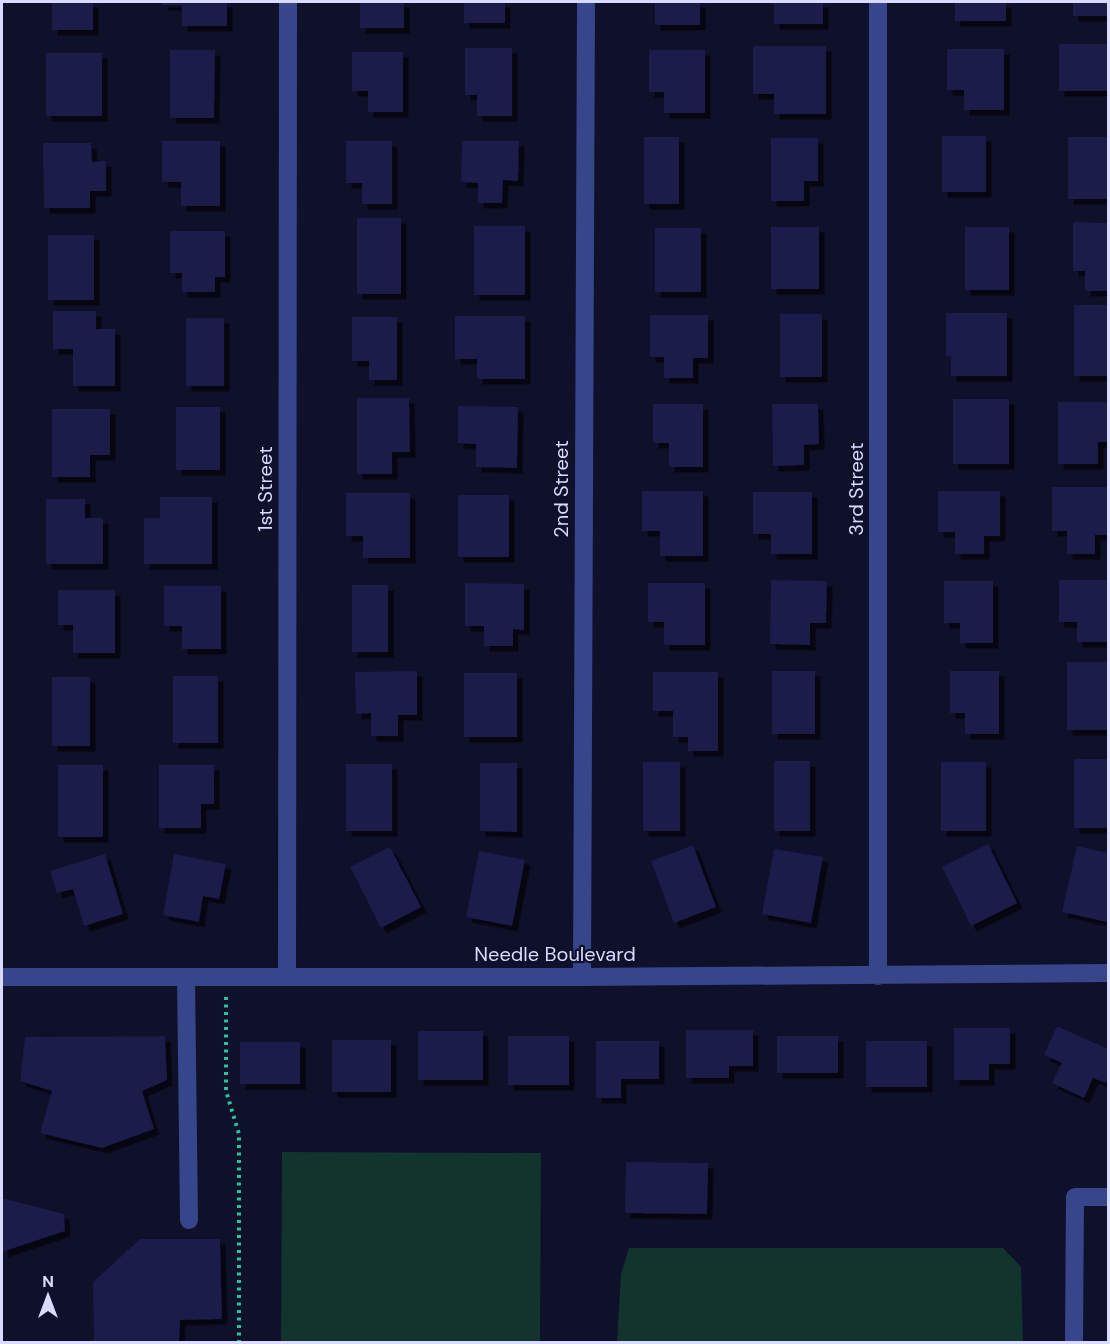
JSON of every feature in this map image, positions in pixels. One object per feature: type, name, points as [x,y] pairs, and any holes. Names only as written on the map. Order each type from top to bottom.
[{"type":"street","name":"1st Street","points":[[287,977],[288,2]]},
{"type":"street","name":"2nd Street","points":[[582,977],[586,2]]},
{"type":"street","name":"3rd Street","points":[[878,2],[878,976]]},
{"type":"street","name":"Needle Boulevard","points":[[2,977],[878,976],[1108,973]]},
{"type":"street","points":[[186,977],[189,1220]]},
{"type":"street","points":[[1074,1342],[1075,1197],[1108,1197]]},
{"type":"path","points":[[226,977],[226,1091],[239,1134],[239,1342]]},
{"type":"green space","points":[[282,1152],[541,1153],[540,1342],[281,1342]]},
{"type":"green space","points":[[629,1248],[1003,1248],[1021,1267],[1023,1342],[617,1342],[621,1274]]},
{"type":"building","points":[[52,2],[93,2],[93,30],[52,30]]},
{"type":"building","points":[[162,2],[227,2],[227,26],[182,26],[182,5],[162,5]]},
{"type":"building","points":[[360,2],[404,2],[404,28],[360,28]]},
{"type":"building","points":[[464,2],[505,2],[505,23],[464,23]]},
{"type":"building","points":[[655,2],[700,2],[700,25],[655,25]]},
{"type":"building","points":[[774,2],[823,2],[823,24],[774,24]]},
{"type":"building","points":[[955,2],[1006,2],[1006,21],[955,21]]},
{"type":"building","points":[[1073,2],[1108,2],[1108,16],[1073,16]]},
{"type":"building","points":[[1059,44],[1108,44],[1108,91],[1059,91]]},
{"type":"building","points":[[753,46],[826,46],[826,114],[774,114],[774,94],[753,94]]},
{"type":"building","points":[[465,48],[512,48],[512,116],[477,116],[477,95],[465,95]]},
{"type":"building","points":[[947,49],[1004,49],[1004,110],[964,110],[964,90],[947,90]]},
{"type":"building","points":[[170,50],[215,50],[214,118],[170,118]]},
{"type":"building","points":[[649,50],[705,50],[705,113],[664,113],[664,92],[649,92]]},
{"type":"building","points":[[352,52],[403,52],[403,112],[368,112],[368,91],[352,91]]},
{"type":"building","points":[[46,53],[102,53],[102,116],[46,116]]},
{"type":"building","points":[[942,136],[986,136],[986,192],[942,192]]},
{"type":"building","points":[[644,137],[679,137],[679,204],[644,204]]},
{"type":"building","points":[[1068,137],[1108,137],[1108,199],[1068,199]]},
{"type":"building","points":[[771,138],[818,138],[818,181],[804,181],[804,201],[771,201]]},
{"type":"building","points":[[162,141],[220,141],[220,206],[181,206],[181,182],[162,182]]},
{"type":"building","points":[[346,141],[392,141],[392,204],[362,204],[362,183],[346,183]]},
{"type":"building","points":[[462,141],[519,141],[518,181],[503,180],[502,203],[478,203],[478,183],[461,182]]},
{"type":"building","points":[[43,143],[91,143],[92,162],[106,161],[106,191],[90,191],[90,208],[44,208]]},
{"type":"building","points":[[357,218],[401,218],[401,294],[357,294]]},
{"type":"building","points":[[1073,222],[1108,223],[1108,291],[1085,291],[1085,271],[1073,271]]},
{"type":"building","points":[[474,226],[525,226],[525,295],[474,295]]},
{"type":"building","points":[[771,227],[819,227],[819,289],[771,289]]},
{"type":"building","points":[[965,227],[1009,227],[1009,290],[965,290]]},
{"type":"building","points":[[655,228],[701,228],[701,292],[655,292]]},
{"type":"building","points":[[170,231],[225,231],[225,277],[215,277],[215,292],[182,292],[182,273],[170,273]]},
{"type":"building","points":[[48,235],[94,235],[94,300],[48,300]]},
{"type":"building","points":[[1074,305],[1108,305],[1108,376],[1074,376]]},
{"type":"building","points":[[53,311],[96,311],[96,329],[115,329],[115,386],[73,386],[73,349],[53,349]]},
{"type":"building","points":[[946,313],[1007,313],[1007,376],[951,376],[951,356],[946,356]]},
{"type":"building","points":[[780,314],[822,314],[822,377],[780,377]]},
{"type":"building","points":[[650,315],[708,315],[708,358],[693,358],[693,378],[664,378],[664,357],[650,357]]},
{"type":"building","points":[[455,316],[525,316],[525,379],[477,379],[477,359],[455,359]]},
{"type":"building","points":[[352,317],[397,317],[397,380],[369,380],[369,361],[352,361]]},
{"type":"building","points":[[186,318],[224,318],[224,386],[186,386]]},
{"type":"building","points":[[357,398],[409,398],[410,452],[392,452],[392,474],[357,474]]},
{"type":"building","points":[[953,399],[1009,399],[1009,464],[953,464]]},
{"type":"building","points":[[1058,402],[1108,402],[1108,442],[1098,442],[1098,464],[1058,464]]},
{"type":"building","points":[[653,404],[703,404],[703,467],[669,467],[669,443],[653,443]]},
{"type":"building","points":[[772,404],[818,404],[819,444],[804,445],[804,465],[773,466]]},
{"type":"building","points":[[458,406],[518,407],[517,468],[476,467],[476,444],[458,443]]},
{"type":"building","points":[[176,407],[220,407],[220,470],[176,470]]},
{"type":"building","points":[[52,409],[110,409],[110,455],[90,455],[90,477],[52,477]]},
{"type":"building","points":[[1052,487],[1108,487],[1108,535],[1095,535],[1095,554],[1067,554],[1067,531],[1052,531]]},
{"type":"building","points":[[642,491],[703,491],[703,556],[660,556],[660,531],[642,531]]},
{"type":"building","points":[[938,491],[1000,491],[1000,536],[984,536],[984,554],[955,554],[955,532],[938,532]]},
{"type":"building","points":[[753,492],[812,492],[812,554],[771,554],[771,534],[753,534]]},
{"type":"building","points":[[346,493],[410,493],[410,558],[363,558],[363,536],[346,536]]},
{"type":"building","points":[[458,495],[509,495],[509,557],[458,557]]},
{"type":"building","points":[[160,497],[212,497],[212,564],[144,564],[144,518],[160,518]]},
{"type":"building","points":[[46,499],[85,499],[85,518],[103,518],[103,564],[46,564]]},
{"type":"building","points":[[771,580],[827,581],[826,623],[810,623],[810,645],[770,644]]},
{"type":"building","points":[[1059,580],[1108,580],[1108,642],[1077,642],[1077,622],[1059,622]]},
{"type":"building","points":[[944,581],[993,581],[993,643],[960,643],[960,623],[944,623]]},
{"type":"building","points":[[465,583],[524,584],[524,630],[513,629],[513,646],[484,646],[484,626],[465,626]]},
{"type":"building","points":[[648,583],[705,583],[705,645],[664,645],[664,622],[648,622]]},
{"type":"building","points":[[352,585],[388,585],[388,652],[352,652]]},
{"type":"building","points":[[164,586],[221,586],[221,649],[182,649],[182,626],[164,626]]},
{"type":"building","points":[[58,590],[115,590],[115,653],[73,653],[73,625],[58,625]]},
{"type":"building","points":[[1067,662],[1108,662],[1108,730],[1067,730]]},
{"type":"building","points":[[417,671],[417,715],[398,715],[398,736],[371,736],[371,713],[356,714],[355,672]]},
{"type":"building","points":[[772,671],[815,671],[815,734],[772,734]]},
{"type":"building","points":[[950,671],[999,671],[999,734],[965,734],[965,713],[950,713]]},
{"type":"building","points":[[653,672],[718,672],[718,751],[688,751],[688,737],[673,737],[673,711],[653,711]]},
{"type":"building","points":[[464,673],[517,673],[517,737],[464,737]]},
{"type":"building","points":[[173,676],[218,676],[218,743],[173,743]]},
{"type":"building","points":[[52,677],[90,677],[90,746],[52,746]]},
{"type":"building","points":[[1074,759],[1108,759],[1108,828],[1074,828]]},
{"type":"building","points":[[774,761],[810,761],[810,831],[774,831]]},
{"type":"building","points":[[643,762],[680,762],[680,831],[643,831]]},
{"type":"building","points":[[941,762],[986,762],[986,831],[941,831]]},
{"type":"building","points":[[480,763],[517,763],[517,832],[480,831]]},
{"type":"building","points":[[346,764],[392,764],[392,831],[346,831]]},
{"type":"building","points":[[58,765],[103,765],[103,837],[58,837]]},
{"type":"building","points":[[159,765],[214,765],[214,804],[201,804],[201,828],[159,828]]},
{"type":"building","points":[[988,844],[1017,903],[971,926],[942,867]]},
{"type":"building","points":[[693,845],[716,907],[674,923],[651,861]]},
{"type":"building","points":[[1077,846],[1108,853],[1107,922],[1062,912]]},
{"type":"building","points":[[390,847],[421,907],[381,928],[350,867]]},
{"type":"building","points":[[774,849],[823,857],[811,923],[762,914]]},
{"type":"building","points":[[479,851],[525,860],[512,926],[466,917]]},
{"type":"building","points":[[105,854],[123,914],[84,926],[73,889],[57,893],[50,871]]},
{"type":"building","points":[[174,854],[226,864],[219,899],[203,896],[199,922],[163,915]]},
{"type":"building","points":[[1057,1026],[1108,1049],[1106,1083],[1093,1078],[1084,1098],[1052,1083],[1062,1063],[1044,1055]]},
{"type":"building","points":[[954,1028],[1010,1028],[1010,1064],[989,1064],[989,1080],[954,1080]]},
{"type":"building","points":[[686,1030],[753,1030],[753,1066],[729,1066],[729,1078],[686,1078]]},
{"type":"building","points":[[418,1031],[483,1031],[483,1080],[418,1080]]},
{"type":"building","points":[[165,1036],[167,1080],[142,1091],[154,1129],[102,1148],[40,1133],[52,1091],[20,1081],[25,1037]]},
{"type":"building","points":[[508,1036],[569,1036],[569,1085],[508,1085]]},
{"type":"building","points":[[777,1036],[838,1036],[838,1073],[777,1073]]},
{"type":"building","points":[[332,1040],[391,1040],[391,1092],[332,1092]]},
{"type":"building","points":[[596,1041],[659,1041],[659,1079],[621,1079],[621,1098],[596,1098]]},
{"type":"building","points":[[866,1041],[927,1041],[927,1087],[866,1087]]},
{"type":"building","points":[[240,1042],[300,1042],[300,1084],[240,1084]]},
{"type":"building","points":[[626,1162],[708,1163],[707,1214],[625,1213]]},
{"type":"building","points":[[2,1198],[64,1214],[65,1231],[2,1252]]},
{"type":"building","points":[[140,1239],[220,1239],[222,1319],[180,1320],[179,1342],[94,1342],[93,1282]]}]
